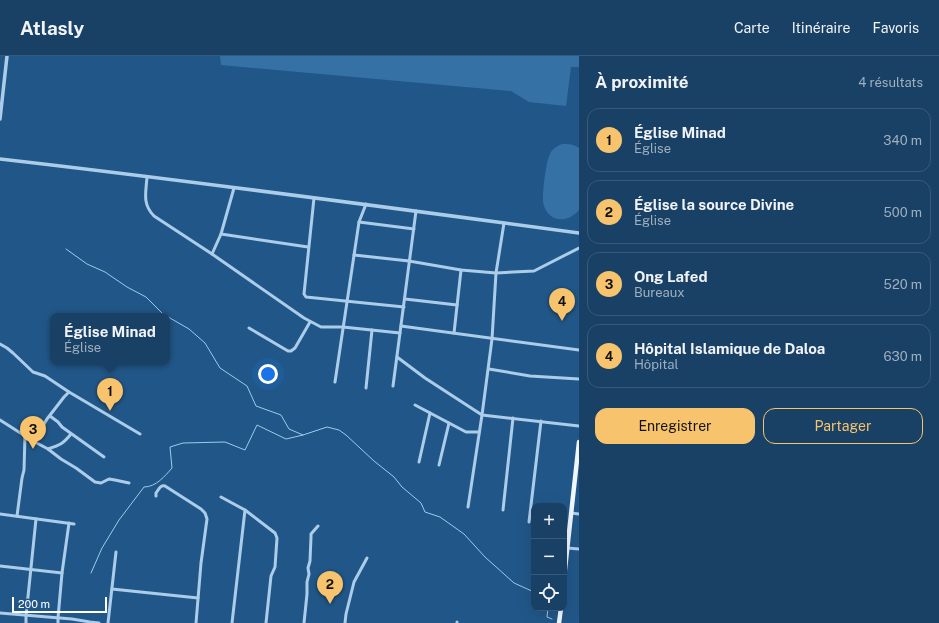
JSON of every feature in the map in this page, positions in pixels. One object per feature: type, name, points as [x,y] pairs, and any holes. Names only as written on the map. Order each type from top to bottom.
[{"type":"main road","points":[[567,548],[579,442]]},
{"type":"main road","points":[[559,623],[560,611]]},
{"type":"street","points":[[0,119],[7,56]]},
{"type":"street","points":[[0,159],[366,204],[579,233]]},
{"type":"street","points":[[147,177],[145,202],[154,216],[310,322],[321,327],[343,327],[400,333]]},
{"type":"street","points":[[212,254],[221,234],[234,188]]},
{"type":"street","points":[[314,198],[304,294],[306,296],[404,307]]},
{"type":"street","points":[[335,382],[359,222],[366,204]]},
{"type":"street","points":[[393,386],[416,211]]},
{"type":"street","points":[[359,222],[414,229]]},
{"type":"street","points":[[468,507],[489,369],[496,273],[504,223]]},
{"type":"street","points":[[221,234],[308,247]]},
{"type":"street","points":[[354,255],[409,261],[461,270],[496,273],[534,270],[579,248]]},
{"type":"street","points":[[454,333],[461,270]]},
{"type":"street","points":[[405,299],[457,305]]},
{"type":"street","points":[[249,328],[288,351],[291,351],[295,348],[310,322]]},
{"type":"street","points":[[401,326],[579,350]]},
{"type":"street","points":[[366,388],[372,330]]},
{"type":"street","points":[[0,344],[13,353],[33,372],[46,376],[69,392],[140,434]]},
{"type":"street","points":[[396,357],[482,415],[579,426]]},
{"type":"street","points":[[489,369],[530,376],[579,379]]},
{"type":"street","points":[[34,441],[44,423],[69,392]]},
{"type":"street","points":[[415,404],[466,432],[479,432]]},
{"type":"street","points":[[419,462],[430,413]]},
{"type":"street","points":[[50,416],[71,434],[104,457]]},
{"type":"street","points":[[503,510],[513,418]]},
{"type":"street","points":[[0,420],[48,449],[96,482],[101,483],[109,479],[129,483]]},
{"type":"street","points":[[528,522],[541,421]]},
{"type":"street","points":[[439,465],[449,423]]},
{"type":"street","points":[[48,449],[58,446],[71,434]]},
{"type":"street","points":[[17,516],[24,470],[25,436]]},
{"type":"street","points":[[156,496],[156,493],[160,488],[165,486],[194,504],[205,513],[207,519],[196,623]]},
{"type":"street","points":[[221,497],[245,510],[275,533],[277,538],[275,567],[270,582],[266,623]]},
{"type":"street","points":[[232,623],[245,510]]},
{"type":"street","points":[[571,513],[579,514]]},
{"type":"street","points":[[0,514],[74,524]]},
{"type":"street","points":[[26,623],[36,519]]},
{"type":"street","points":[[58,623],[62,573],[69,523]]},
{"type":"street","points":[[304,623],[309,574],[310,537],[318,526]]},
{"type":"street","points":[[567,548],[579,549]]},
{"type":"street","points":[[108,623],[116,552]]},
{"type":"street","points":[[345,623],[354,582],[367,558]]},
{"type":"street","points":[[0,566],[62,573]]},
{"type":"street","points":[[112,589],[198,598]]},
{"type":"street","points":[[0,613],[99,623]]},
{"type":"shaded area","points":[[220,56],[579,56],[579,67],[571,67],[566,106],[529,102],[511,91],[221,65]]},
{"type":"shaded area","points":[[562,144],[569,144],[579,148],[579,210],[575,214],[565,219],[550,216],[543,202],[544,180],[548,158],[553,149]]},
{"type":"waterway","points":[[66,249],[87,264],[105,272],[127,287],[146,297],[162,313]]},
{"type":"waterway","points":[[170,318],[189,329],[205,343],[220,368],[247,386],[256,406],[281,415],[289,429],[303,435],[327,427],[339,430],[394,477],[402,487],[421,503],[425,512],[440,517],[464,534],[485,557],[514,583],[531,591]]},
{"type":"waterway","points":[[91,573],[102,548],[119,520],[144,487],[148,487],[156,483],[172,468],[170,447],[183,443],[225,442],[245,450],[257,425],[286,439],[303,435]]},
{"type":"waterway","points":[[548,611],[547,617],[552,619]]},
{"type":"place","name":"Hôpital Islamique de Daloa","points":[[562,321]]},
{"type":"place","name":"Église Minad","points":[[110,411]]},
{"type":"place","name":"Ong Lafed","points":[[33,449]]},
{"type":"place","name":"Église la source Divine","points":[[330,604]]}]
